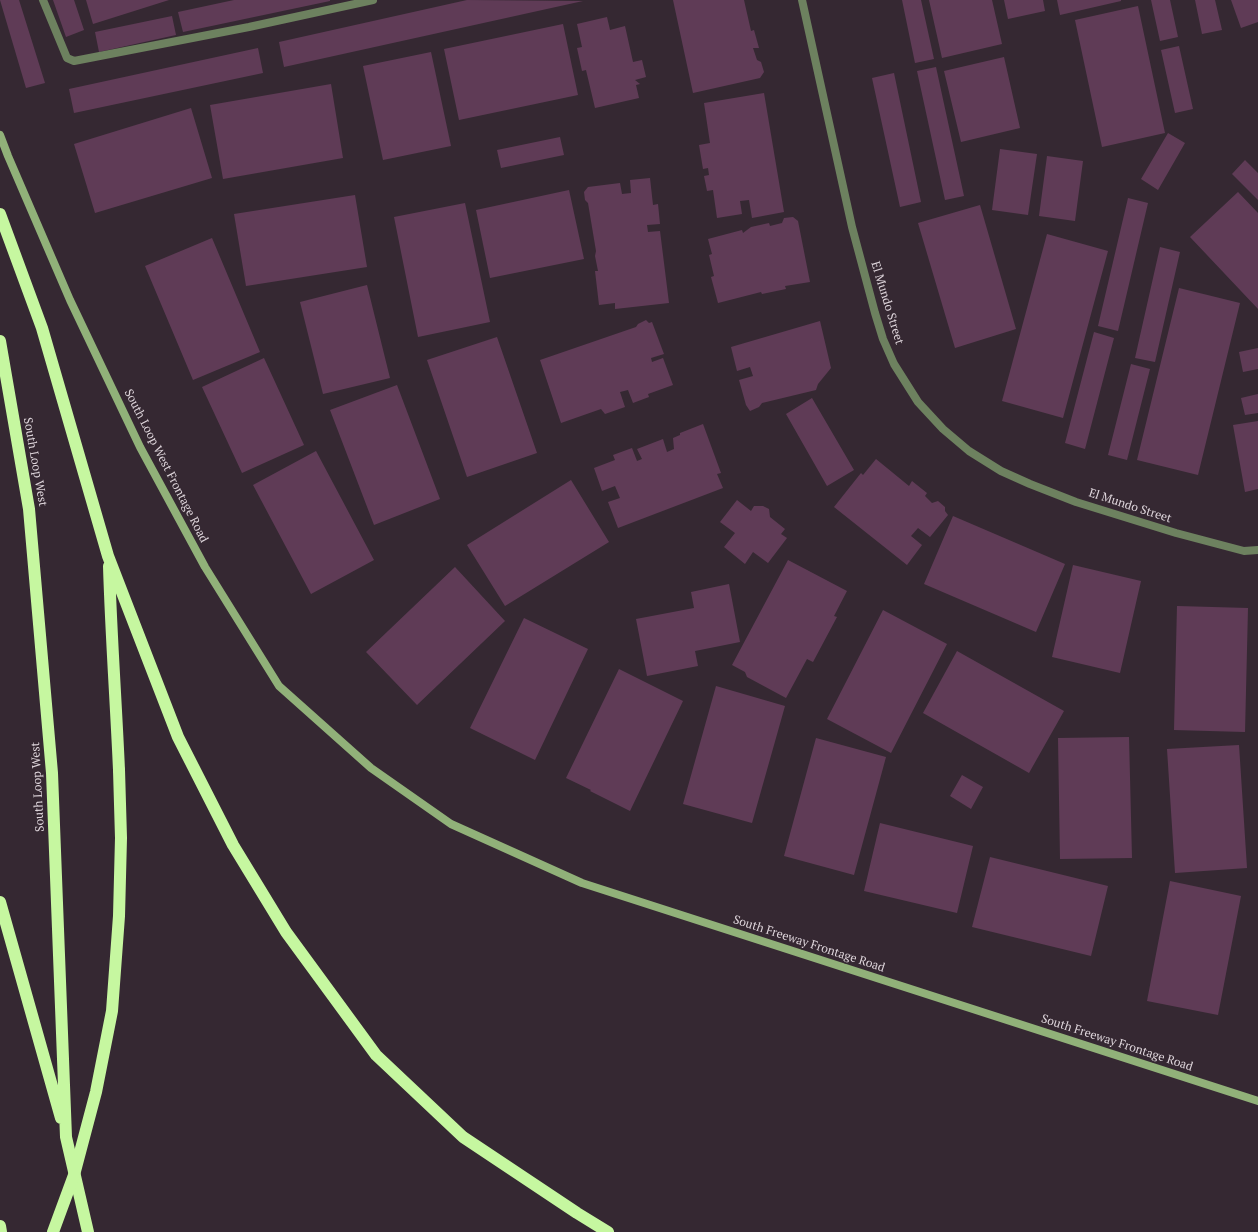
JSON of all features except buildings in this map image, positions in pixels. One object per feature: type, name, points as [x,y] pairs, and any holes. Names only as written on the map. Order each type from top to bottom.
[{"type":"highway","points":[[0,214],[42,328],[108,556],[178,737],[233,845],[273,912],[376,1055],[463,1136],[577,1213],[608,1232]]},
{"type":"highway","name":"South Loop West","points":[[0,341],[29,509],[52,773],[66,1137],[88,1232]]},
{"type":"highway","points":[[53,1232],[74,1175],[94,1100],[112,1011],[119,916],[121,838],[116,693],[111,634],[108,556]]},
{"type":"highway","points":[[0,902],[66,1137]]},
{"type":"highway","points":[[0,1226],[1,1232]]},
{"type":"main road","name":"South Loop West Frontage Road","points":[[0,135],[73,307],[140,447],[205,567],[279,686],[371,768]]},
{"type":"main road","name":"South Freeway Frontage Road","points":[[371,768],[451,824],[582,883],[1258,1101]]},
{"type":"street","points":[[43,0],[67,58],[74,61],[249,27],[373,0]]},
{"type":"street","name":"El Mundo Street","points":[[802,0],[852,226],[877,320],[883,339],[894,364],[918,402],[943,428],[969,451],[1001,471],[1030,484],[1076,502],[1176,533],[1244,551],[1258,550]]}]
